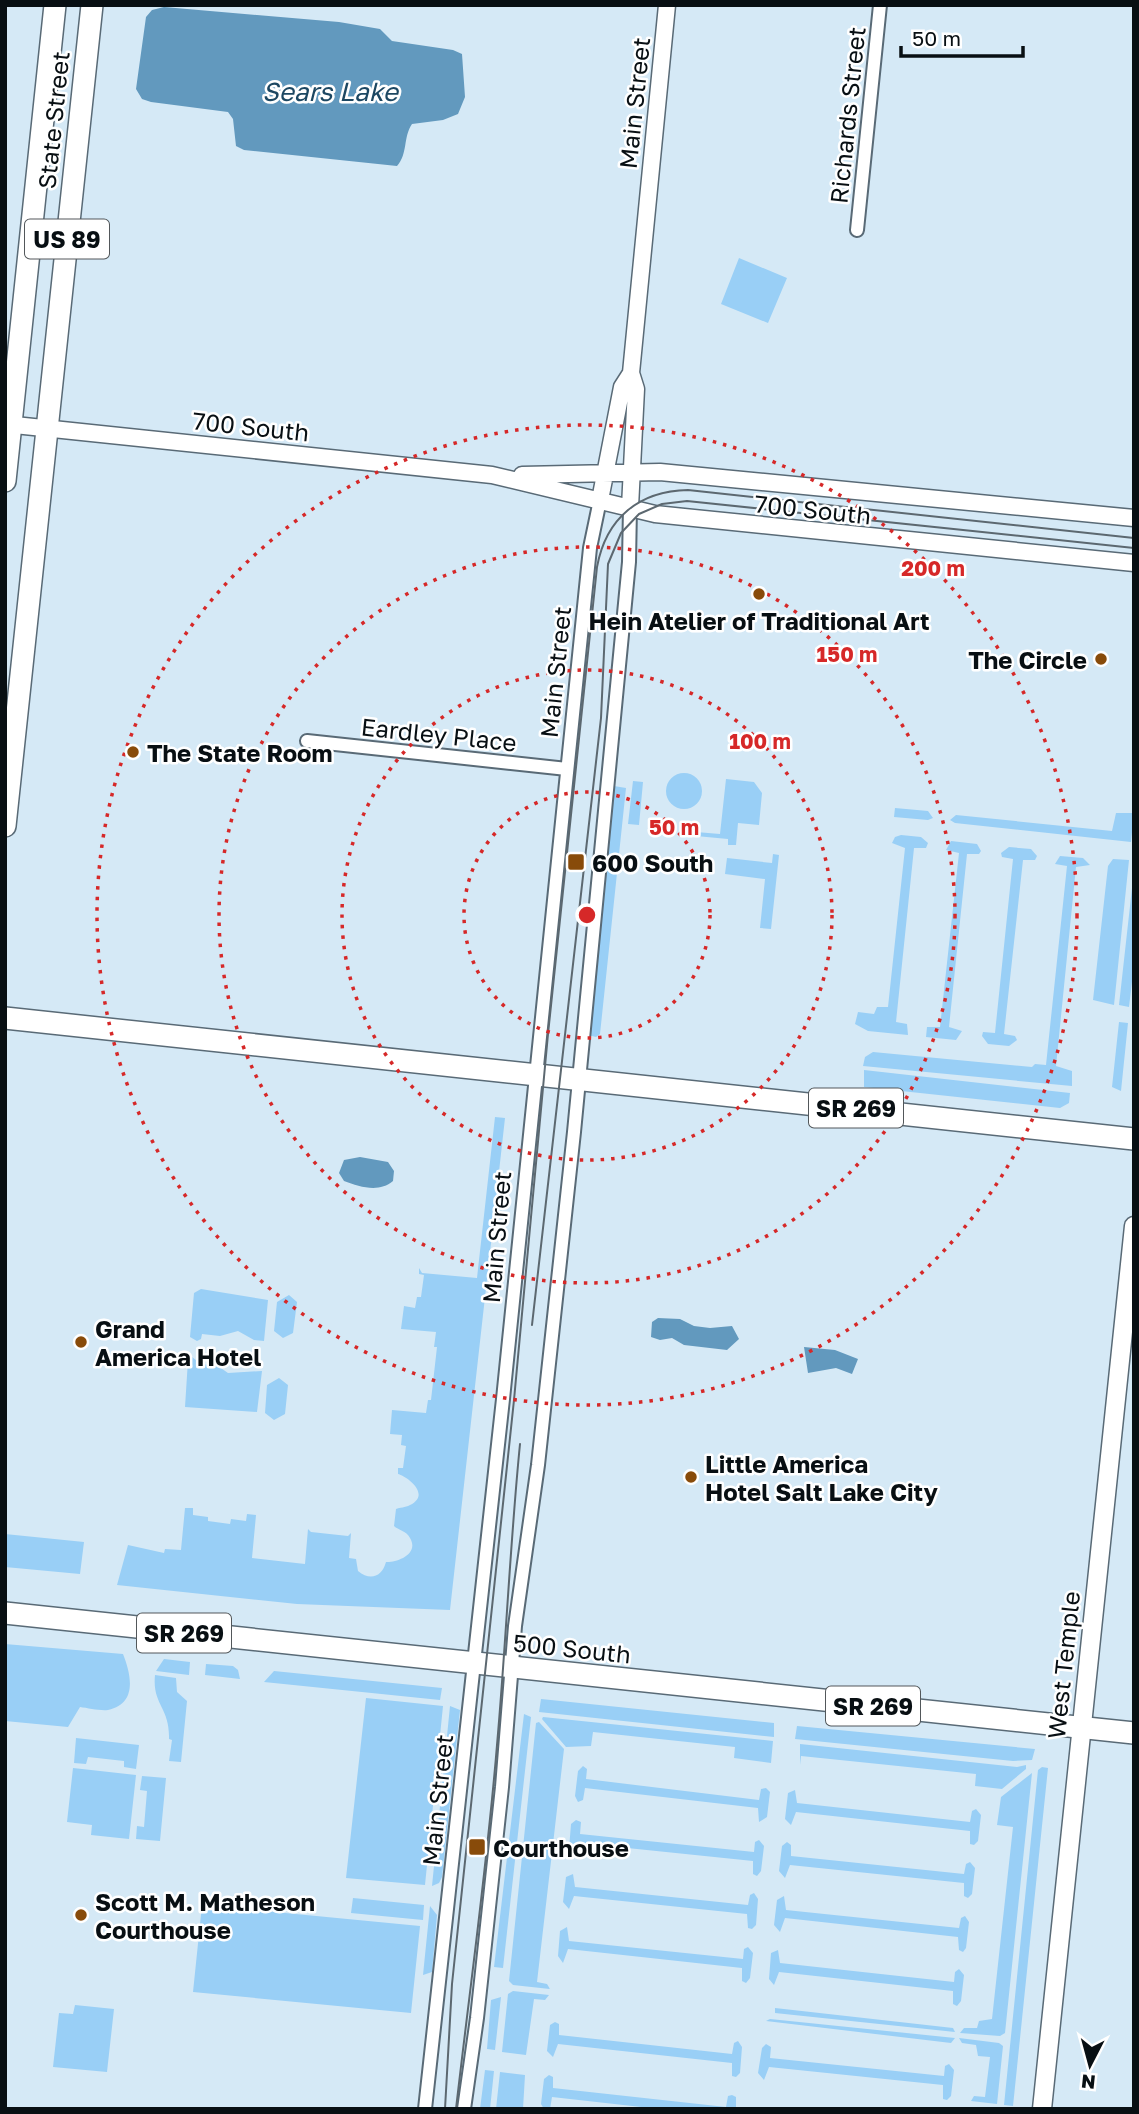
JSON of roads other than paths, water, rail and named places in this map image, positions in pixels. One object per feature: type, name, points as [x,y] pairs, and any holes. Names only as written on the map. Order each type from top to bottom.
[{"type":"main road","name":"State Street","points":[[5,481],[8,424],[55,5]]},
{"type":"main road","name":"State Street","points":[[5,826],[92,5]]},
{"type":"main road","name":"SR 269","points":[[5,1017],[1134,1139]]},
{"type":"main road","name":"West Temple","points":[[1042,2109],[1134,1226]]},
{"type":"main road","name":"500 South","points":[[5,1613],[474,1665],[1134,1733]]},
{"type":"street","name":"Main Street","points":[[464,2109],[477,2018],[523,1560],[538,1465],[629,562],[636,389],[631,373],[667,5]]},
{"type":"street","name":"Richards Street","points":[[857,230],[880,5]]},
{"type":"street","name":"Main Street","points":[[425,2109],[590,548],[622,387],[631,373]]},
{"type":"street","name":"700 South","points":[[8,424],[492,475],[655,514],[1134,563]]},
{"type":"street","name":"700 South","points":[[492,475],[669,472],[1134,518]]},
{"type":"street","name":"Eardley Place","points":[[307,741],[567,769]]},
{"type":"water","name":"Sears Lake","points":[[164,7],[339,22],[380,29],[392,41],[453,50],[462,54],[465,97],[458,114],[443,120],[412,124],[407,134],[403,156],[397,166],[244,150],[236,146],[233,119],[228,112],[151,102],[142,99],[136,89],[146,17],[152,10]]},
{"type":"water","points":[[360,1157],[388,1162],[394,1171],[393,1181],[376,1188],[344,1181],[339,1173],[344,1160]]},
{"type":"water","points":[[658,1318],[680,1319],[694,1326],[710,1328],[732,1326],[739,1339],[727,1350],[684,1345],[672,1338],[660,1340],[651,1337],[652,1322]]},
{"type":"water","points":[[804,1347],[835,1350],[858,1359],[852,1374],[836,1368],[808,1373]]},
{"type":"tram line","points":[[445,2109],[452,1984],[514,1400],[548,1034],[597,567],[608,534],[617,521],[640,502],[654,496],[688,490],[1134,538]]},
{"type":"tram line","points":[[532,1325],[601,718],[608,564],[621,533],[639,514],[662,504],[687,501],[1134,548]]},
{"type":"tram line","points":[[456,2109],[493,1791],[520,1444]]},
{"type":"place","name":"Hein Atelier of Traditional Art","points":[[759,594]]},
{"type":"place","name":"The Circle","points":[[1101,659]]},
{"type":"place","name":"The State Room","points":[[133,752]]},
{"type":"place","name":"600 South","points":[[576,862]]},
{"type":"place","name":"Grand America Hotel","points":[[81,1342]]},
{"type":"place","name":"Little America Hotel Salt Lake City","points":[[691,1477]]},
{"type":"place","name":"Courthouse","points":[[477,1847]]},
{"type":"place","name":"Scott M. Matheson Courthouse","points":[[81,1915]]}]
